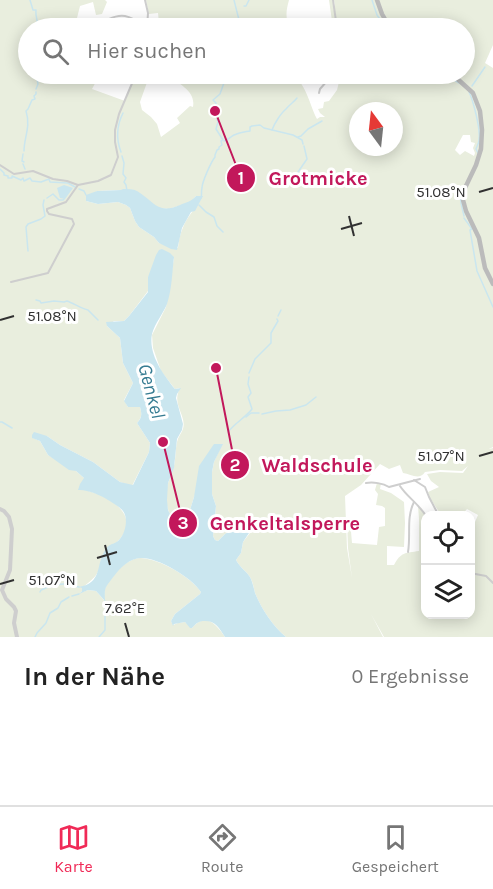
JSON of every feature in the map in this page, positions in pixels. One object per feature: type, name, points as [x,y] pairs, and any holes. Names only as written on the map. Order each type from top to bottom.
[{"type":"main road","points":[[377,0],[384,18]]},
{"type":"main road","points":[[463,84],[473,93],[480,111],[482,130],[481,149],[465,188],[463,200],[479,238],[484,268],[493,285]]},
{"type":"street","points":[[145,0],[148,18]]},
{"type":"street","points":[[333,0],[336,18]]},
{"type":"street","points":[[112,18],[117,16],[131,18]]},
{"type":"street","points":[[0,165],[14,174],[33,171],[78,185],[98,181],[111,175],[118,157],[115,130],[119,114],[133,84]]},
{"type":"street","points":[[319,93],[324,84]]},
{"type":"street","points":[[11,282],[48,273],[74,224],[72,219],[49,214],[46,212],[47,209],[66,202],[78,185]]},
{"type":"street","points":[[366,483],[386,484],[389,487],[420,479]]},
{"type":"street","points":[[414,480],[425,487],[437,511]]},
{"type":"street","points":[[400,485],[423,511]]},
{"type":"street","points":[[408,552],[409,516],[414,502]]},
{"type":"street","points":[[0,509],[7,514],[12,529],[10,570],[1,589],[16,611],[14,623],[17,637]]},
{"type":"street","points":[[475,574],[486,576],[493,583]]},
{"type":"green space","points":[[0,0],[105,0],[107,2],[102,14],[96,15],[93,2],[80,6],[77,18],[18,18],[18,84],[95,84],[92,89],[125,101],[132,84],[146,84],[140,102],[142,110],[157,124],[161,137],[180,123],[177,118],[190,106],[193,107],[192,96],[180,84],[301,84],[317,119],[325,117],[318,109],[323,108],[324,102],[329,101],[338,84],[475,84],[475,18],[332,18],[329,0],[332,0],[335,6],[334,0],[493,0],[493,45],[485,63],[493,68],[493,447],[489,449],[493,448],[493,637],[384,637],[371,614],[383,637],[286,637],[264,611],[250,577],[236,560],[241,553],[243,542],[253,529],[225,534],[218,541],[213,536],[216,506],[212,494],[212,472],[222,444],[194,497],[186,523],[174,520],[168,509],[166,496],[174,467],[177,442],[184,424],[177,400],[180,388],[175,389],[161,371],[153,348],[152,335],[166,307],[174,258],[148,277],[148,291],[129,316],[124,321],[114,321],[107,326],[120,338],[123,363],[133,383],[124,400],[128,407],[140,407],[141,415],[137,423],[150,443],[149,452],[132,486],[120,482],[93,462],[47,436],[33,438],[40,441],[48,455],[84,478],[84,489],[107,498],[125,515],[124,533],[101,558],[98,572],[80,593],[88,590],[96,591],[104,600],[108,582],[116,572],[136,558],[149,559],[166,565],[183,575],[201,592],[175,614],[171,621],[173,625],[185,622],[192,628],[197,623],[206,620],[218,628],[225,637],[0,637]],"holes":[[[463,135],[470,135],[471,142],[475,143],[474,156],[465,151],[460,155],[455,150]],[[121,190],[158,208],[169,209],[191,202],[196,196],[202,196],[184,224],[178,248],[159,243],[139,227],[130,208],[126,205],[118,202],[98,204],[86,201],[97,191]]]},
{"type":"green space","points":[[146,0],[289,0],[287,18],[158,18],[158,13],[149,14]]},
{"type":"water","points":[[64,185],[73,188],[65,199],[60,198],[57,188]]},
{"type":"water","points":[[123,189],[137,191],[161,208],[172,208],[196,196],[203,196],[182,228],[177,250],[159,243],[139,227],[130,208],[126,205],[118,202],[98,204],[86,201],[86,195],[97,191]]},
{"type":"water","points":[[162,249],[174,257],[172,281],[167,304],[153,330],[151,342],[162,371],[175,389],[181,388],[176,398],[183,424],[177,439],[174,468],[168,483],[168,510],[177,523],[186,523],[194,497],[199,466],[214,444],[223,444],[212,472],[212,494],[216,506],[213,536],[218,541],[235,528],[255,524],[243,542],[241,553],[236,560],[250,577],[264,611],[286,637],[225,637],[217,626],[209,621],[199,622],[192,628],[185,622],[173,626],[171,621],[175,614],[201,592],[190,580],[174,569],[148,559],[137,558],[122,567],[106,587],[105,601],[96,591],[88,590],[79,594],[82,588],[79,587],[95,578],[106,549],[123,535],[125,514],[101,496],[89,491],[78,490],[84,478],[48,455],[40,441],[32,438],[32,435],[34,432],[47,436],[93,462],[120,482],[133,485],[149,452],[150,443],[137,423],[141,416],[140,407],[128,407],[124,401],[133,383],[123,363],[120,338],[107,326],[106,322],[124,321],[148,292],[148,277],[156,255]]},
{"type":"waterway","points":[[30,0],[33,10],[36,10],[37,18]]},
{"type":"waterway","points":[[234,0],[238,18]]},
{"type":"waterway","points":[[244,6],[249,0]]},
{"type":"waterway","points":[[372,0],[379,18]]},
{"type":"waterway","points":[[475,82],[485,67]]},
{"type":"waterway","points":[[36,89],[38,84]]},
{"type":"waterway","points":[[201,198],[205,177],[223,140],[216,129],[218,122],[215,111],[216,103],[213,100],[220,94],[224,84]]},
{"type":"waterway","points":[[24,151],[28,127],[26,111],[35,99],[36,92]]},
{"type":"waterway","points":[[469,92],[479,129],[476,149],[478,153]]},
{"type":"waterway","points":[[272,130],[282,113],[297,98]]},
{"type":"waterway","points":[[121,152],[118,132],[123,113]]},
{"type":"waterway","points":[[298,137],[322,121]]},
{"type":"waterway","points":[[224,141],[236,134],[250,131],[252,126],[260,125],[293,135],[302,140],[303,144]]},
{"type":"waterway","points":[[298,172],[307,159],[304,146]]},
{"type":"waterway","points":[[23,154],[22,161],[24,162]]},
{"type":"waterway","points":[[122,156],[127,191]]},
{"type":"waterway","points":[[23,164],[25,169]]},
{"type":"waterway","name":"Genkel","points":[[0,169],[8,178],[12,176],[21,180],[23,178],[24,181],[30,178],[32,181],[41,182],[49,179],[50,182],[68,183],[75,187]]},
{"type":"waterway","points":[[292,186],[297,174]]},
{"type":"waterway","points":[[463,188],[461,199],[464,216]]},
{"type":"waterway","name":"Genkel","points":[[79,189],[86,195]]},
{"type":"waterway","points":[[47,198],[53,194],[59,200],[64,199]]},
{"type":"waterway","points":[[28,251],[26,227],[45,216],[44,200]]},
{"type":"waterway","points":[[199,205],[214,217],[217,226],[223,232]]},
{"type":"waterway","points":[[464,218],[472,229],[470,230],[477,271],[493,307]]},
{"type":"waterway","points":[[36,300],[41,303],[67,301],[88,310],[98,320]]},
{"type":"waterway","points":[[278,316],[281,310]]},
{"type":"waterway","points":[[249,373],[255,359],[271,343],[271,333],[277,319]]},
{"type":"waterway","points":[[228,432],[252,409],[248,397],[251,393],[248,384],[249,377]]},
{"type":"waterway","points":[[262,414],[306,405],[316,397]]},
{"type":"waterway","points":[[246,417],[251,413],[259,413]]},
{"type":"waterway","points":[[0,422],[12,428]]},
{"type":"waterway","points":[[40,592],[52,586],[71,584]]},
{"type":"waterway","points":[[74,586],[79,587]]},
{"type":"waterway","points":[[72,596],[79,594]]},
{"type":"waterway","points":[[35,637],[46,623],[50,613],[69,597]]},
{"type":"waterway","points":[[99,637],[105,630],[105,609]]},
{"type":"place","name":"Grotmicke","points":[[215,111]]},
{"type":"place","name":"Waldschule","points":[[216,368]]},
{"type":"place","name":"Genkeltalsperre","points":[[163,442]]}]
